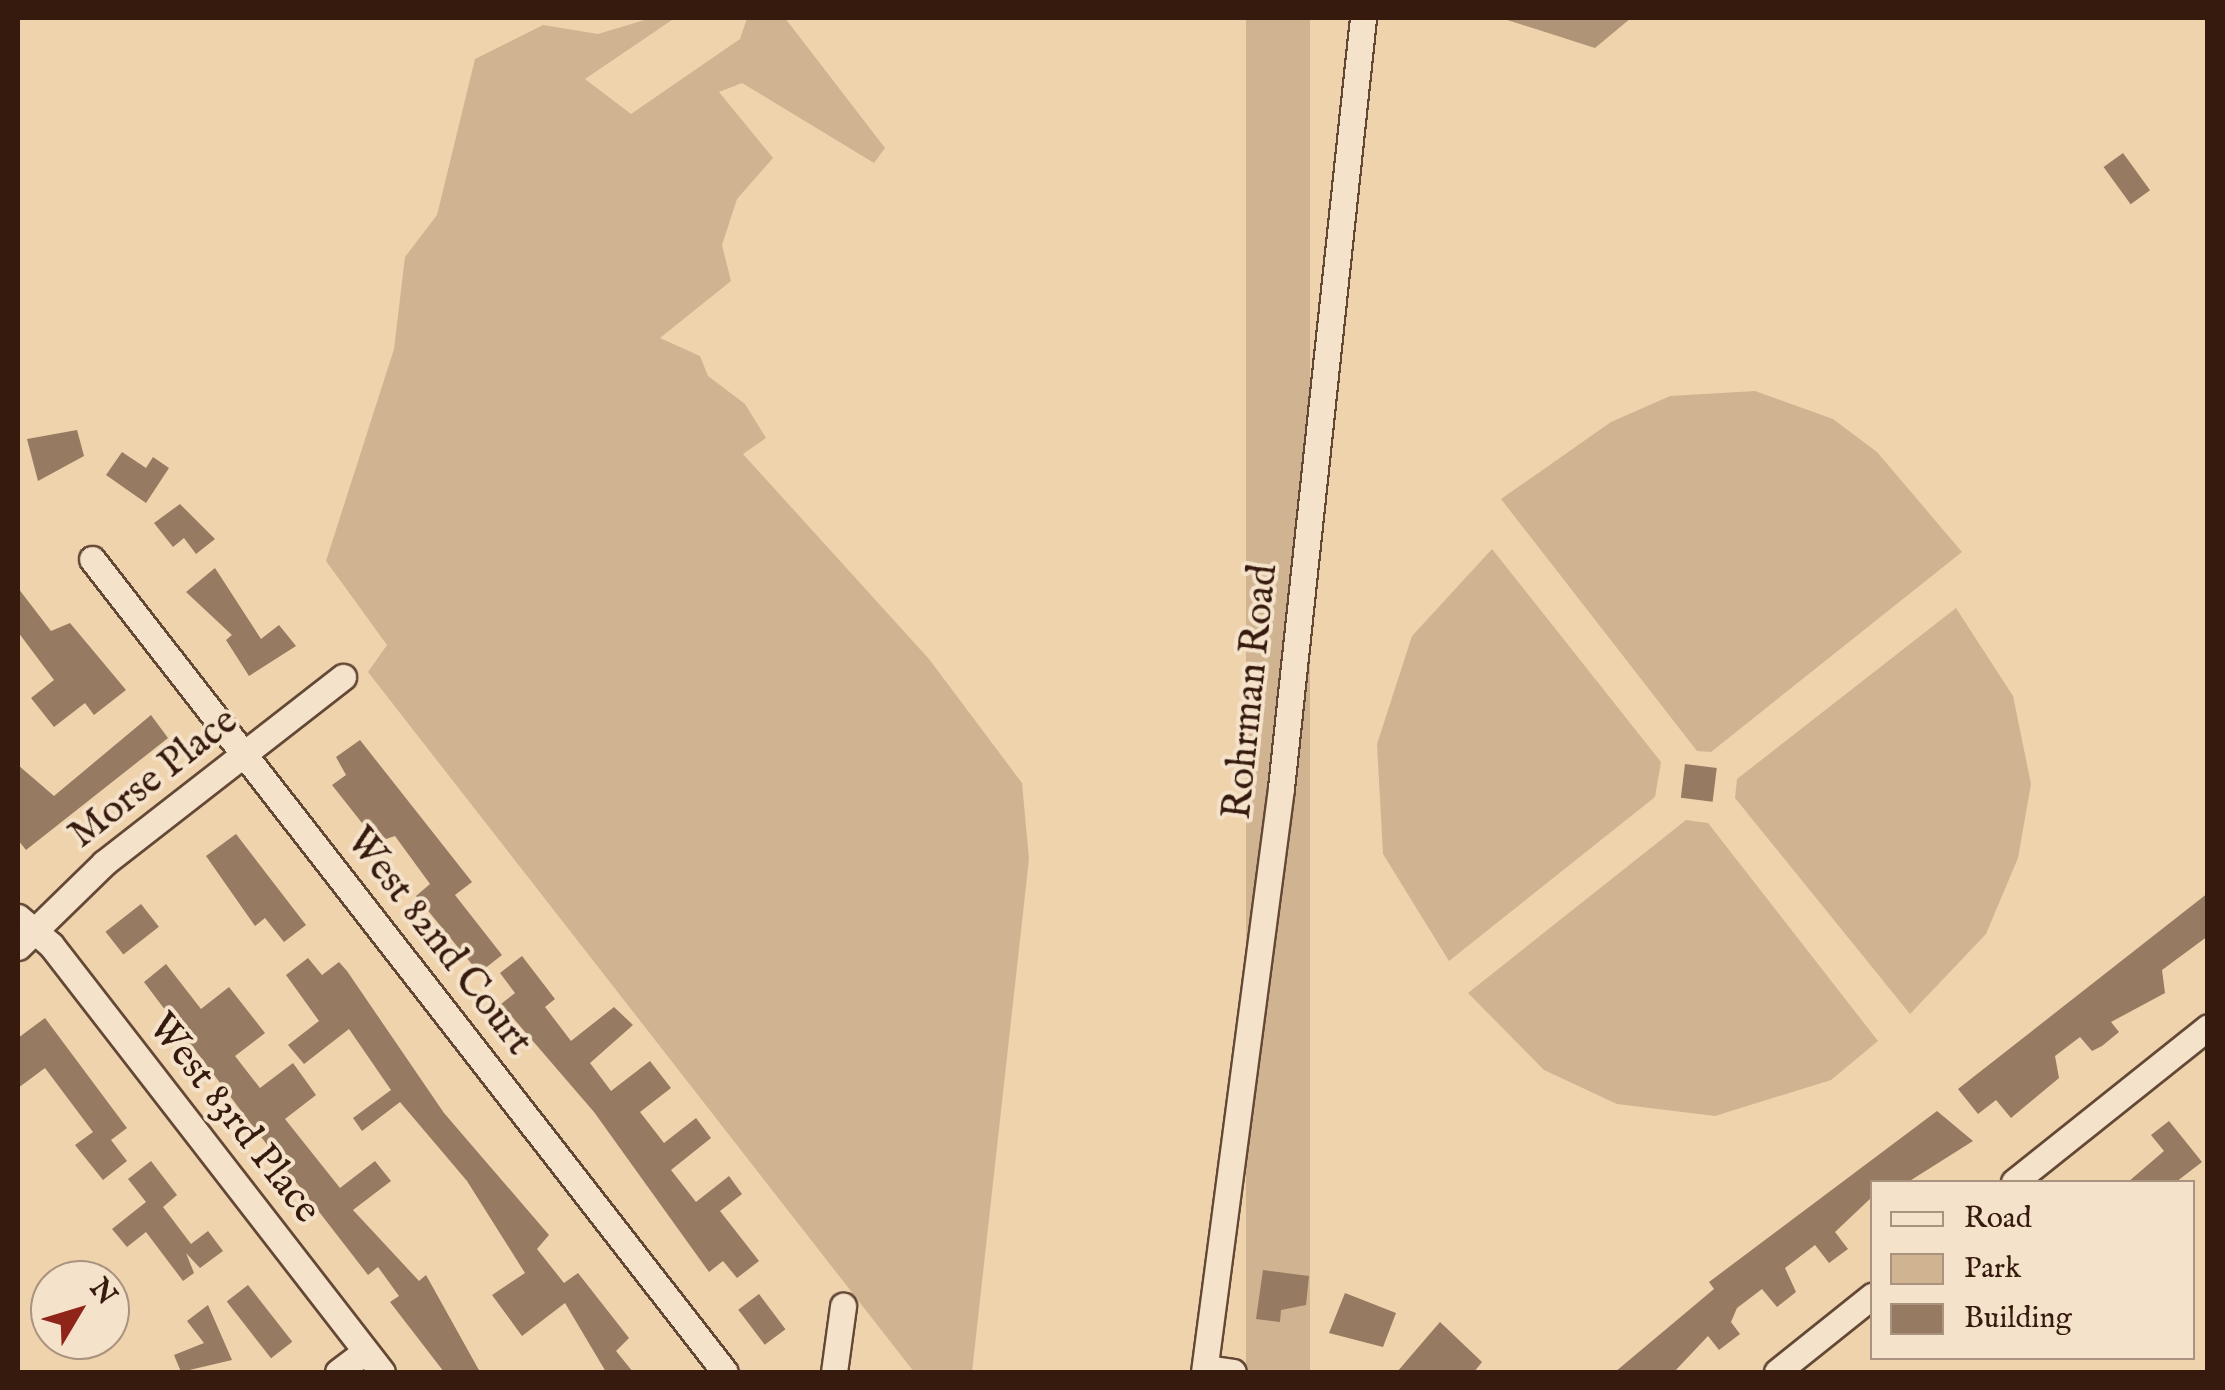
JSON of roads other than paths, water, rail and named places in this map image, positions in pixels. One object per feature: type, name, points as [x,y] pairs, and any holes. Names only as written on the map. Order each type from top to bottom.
[{"type":"street","name":"Rohrman Road","points":[[1204,1370],[1281,788],[1363,18]]},
{"type":"street","name":"West 82nd Court","points":[[92,559],[725,1372]]},
{"type":"street","name":"Morse Place","points":[[23,931],[342,677]]},
{"type":"street","name":"West 83rd Place","points":[[23,931],[382,1372]]},
{"type":"street","points":[[2017,1180],[2208,1027]]},
{"type":"street","points":[[1777,1372],[1870,1298]]},
{"type":"street","points":[[834,1372],[843,1306]]},
{"type":"street","points":[[338,1372],[365,1352]]},
{"type":"street","points":[[1204,1370],[1234,1372]]}]
